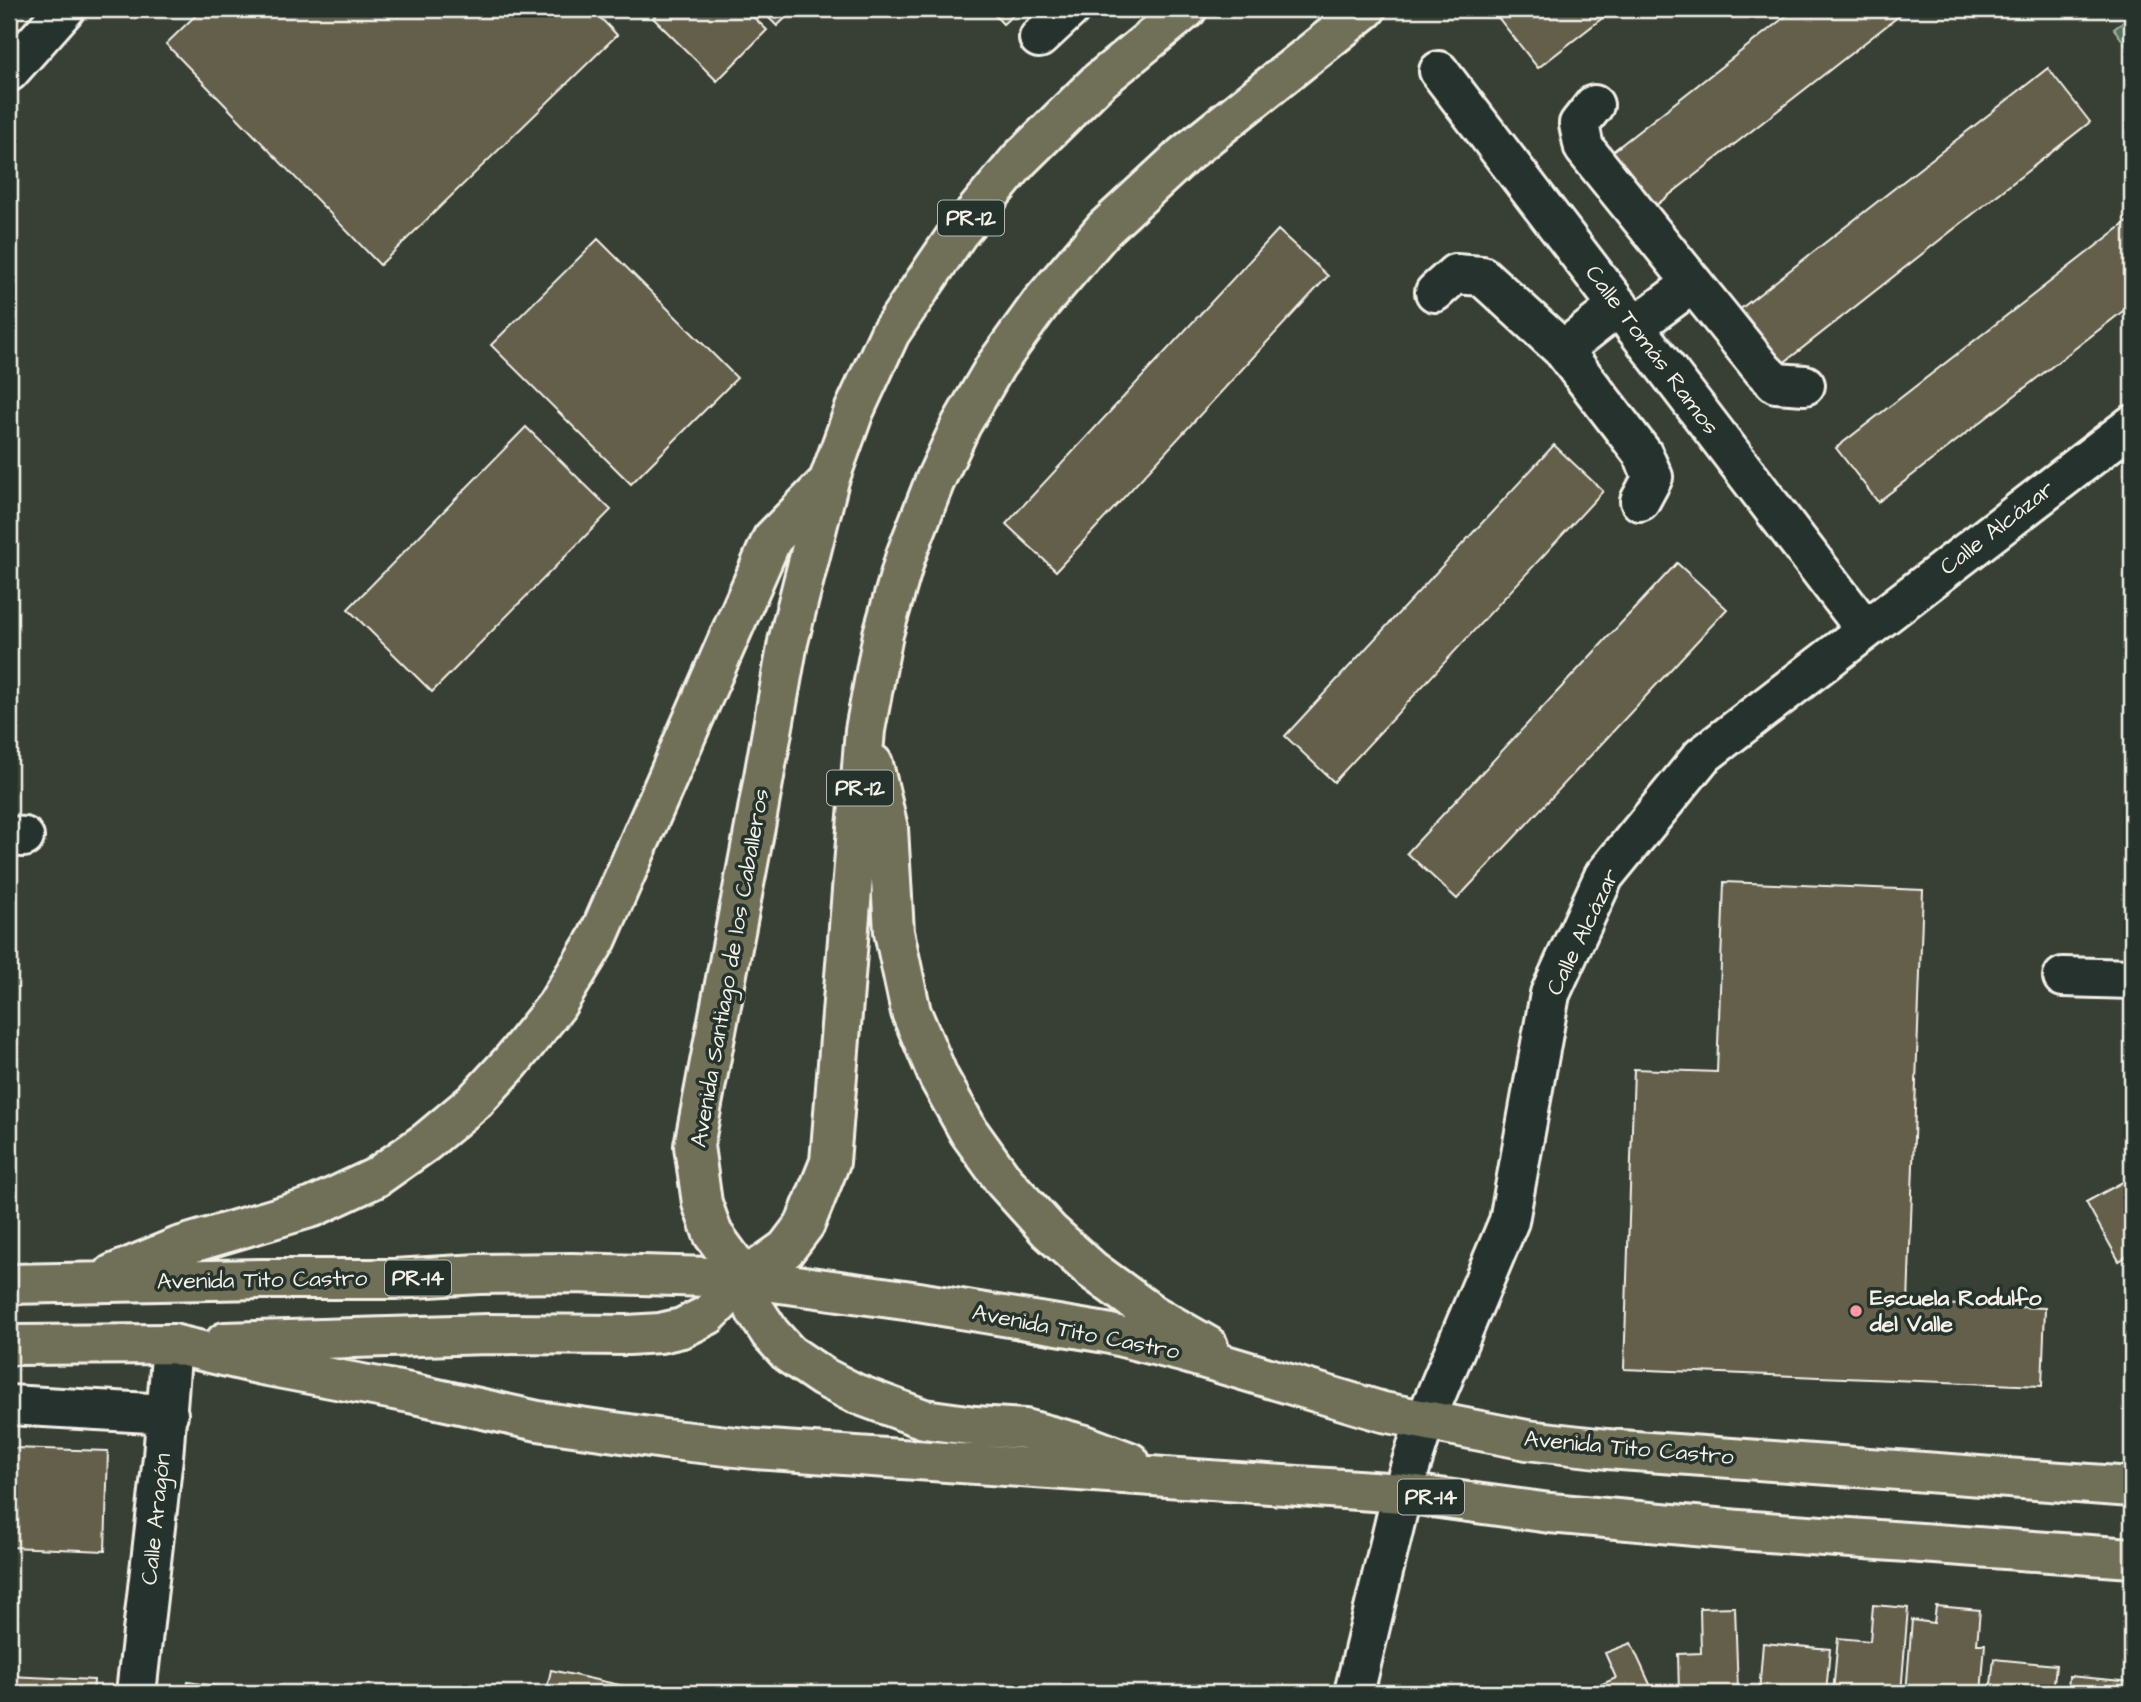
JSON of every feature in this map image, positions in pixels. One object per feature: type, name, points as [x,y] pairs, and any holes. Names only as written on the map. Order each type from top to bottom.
[{"type":"main road","name":"Avenida Santiago de los Caballeros","points":[[1170,1476],[1085,1446],[1025,1429],[924,1419],[854,1392],[823,1377],[789,1354],[770,1333],[755,1310],[745,1278],[713,1234],[702,1203],[694,1146],[788,642],[829,480],[854,411],[890,333],[958,233],[1019,160],[1098,82],[1187,9]]},
{"type":"main road","name":"PR-12","points":[[745,1278],[786,1250],[799,1233],[813,1208],[830,1163],[865,730],[883,634],[906,555],[934,483],[961,425],[996,365],[1040,304],[1104,229],[1184,155],[1366,9]]},
{"type":"main road","points":[[91,1283],[178,1247],[313,1207],[375,1178],[426,1142],[475,1101],[511,1062],[556,1006],[597,939],[772,539],[829,480]]},
{"type":"main road","points":[[865,730],[888,828],[894,932],[911,1012],[939,1078],[969,1132],[1013,1191],[1049,1231],[1092,1270],[1152,1314],[1256,1373]]},
{"type":"main road","name":"Avenida Tito Castro","points":[[9,1284],[394,1279],[479,1274],[572,1273],[745,1278],[912,1301],[1106,1333],[1256,1373],[1383,1412],[1527,1440],[1607,1449],[2132,1487]]},
{"type":"main road","points":[[172,1344],[488,1334],[660,1333],[682,1328],[708,1315],[745,1278]]},
{"type":"main road","name":"PR-14","points":[[9,1345],[172,1344],[538,1421],[664,1439],[865,1458],[1402,1493],[1550,1513],[1739,1530],[2132,1558]]},
{"type":"street","points":[[9,72],[65,9]]},
{"type":"street","points":[[1039,38],[1070,9]]},
{"type":"street","name":"Calle Tomás Ramos","points":[[1439,71],[1865,629]]},
{"type":"street","points":[[1594,105],[1579,124],[1584,148],[1763,370],[1776,383],[1805,385]]},
{"type":"street","points":[[1435,292],[1455,274],[1482,276],[1563,350],[1642,453],[1653,477],[1640,501]]},
{"type":"street","points":[[1563,350],[1693,283]]},
{"type":"street","name":"Calle Alcázar","points":[[1354,1693],[1402,1493],[1425,1421],[1509,1221],[1550,994],[1604,876],[1702,756],[2132,425]]},
{"type":"street","points":[[2063,977],[2132,979]]},
{"type":"street","name":"Calle Aragón","points":[[136,1693],[167,1414],[172,1344]]},
{"type":"street","points":[[9,1405],[167,1414]]},
{"type":"green space","points":[[2132,15],[2132,53],[2114,29]]},
{"type":"building","points":[[202,9],[592,9],[617,35],[380,265],[166,44]]},
{"type":"building","points":[[663,9],[745,9],[767,30],[717,81],[653,18]]},
{"type":"building","points":[[760,9],[795,9],[777,26]]},
{"type":"building","points":[[989,9],[1020,9],[1003,24]]},
{"type":"building","points":[[1614,9],[1538,68],[1493,11]]},
{"type":"building","points":[[1795,9],[1908,9],[1650,210],[1607,156]]},
{"type":"building","points":[[2048,68],[2090,122],[1777,368],[1734,314]]},
{"type":"building","points":[[2132,218],[2132,304],[1878,502],[1836,448]]},
{"type":"building","points":[[1278,230],[1328,276],[1056,571],[1006,524]]},
{"type":"building","points":[[598,239],[737,378],[631,484],[491,345]]},
{"type":"building","points":[[526,427],[611,510],[432,692],[348,609]]},
{"type":"building","points":[[1554,445],[1603,491],[1334,782],[1285,736]]},
{"type":"building","points":[[1677,563],[1727,609],[1457,899],[1407,853]]},
{"type":"building","points":[[1724,882],[1923,890],[1908,1303],[2045,1308],[2042,1386],[1624,1369],[1634,1069],[1717,1072]]},
{"type":"building","points":[[2132,1177],[2132,1253],[2119,1261],[2086,1202]]},
{"type":"building","points":[[12,1448],[108,1451],[105,1551],[9,1547]]},
{"type":"building","points":[[1873,1605],[1908,1608],[1901,1693],[1833,1693],[1838,1638],[1870,1641]]},
{"type":"building","points":[[1936,1606],[1980,1610],[1977,1644],[1985,1644],[1981,1693],[1906,1693],[1912,1620],[1934,1623]]},
{"type":"building","points":[[1735,1607],[1738,1693],[1679,1693],[1678,1654],[1701,1653],[1700,1608]]},
{"type":"building","points":[[1631,1643],[1654,1693],[1582,1693],[1616,1678],[1605,1653]]},
{"type":"building","points":[[1763,1643],[1830,1649],[1826,1693],[1759,1693]]},
{"type":"building","points":[[1994,1659],[2056,1665],[2053,1693],[1990,1693]]},
{"type":"building","points":[[551,1670],[656,1693],[546,1693]]},
{"type":"building","points":[[9,1676],[94,1680],[93,1693],[9,1693]]},
{"type":"building","points":[[2069,1676],[2132,1682],[2131,1693],[2068,1693]]},
{"type":"building","points":[[188,1682],[262,1693],[186,1693]]},
{"type":"place","name":"Escuela Rodulfo del Valle","points":[[1856,1311]]}]
